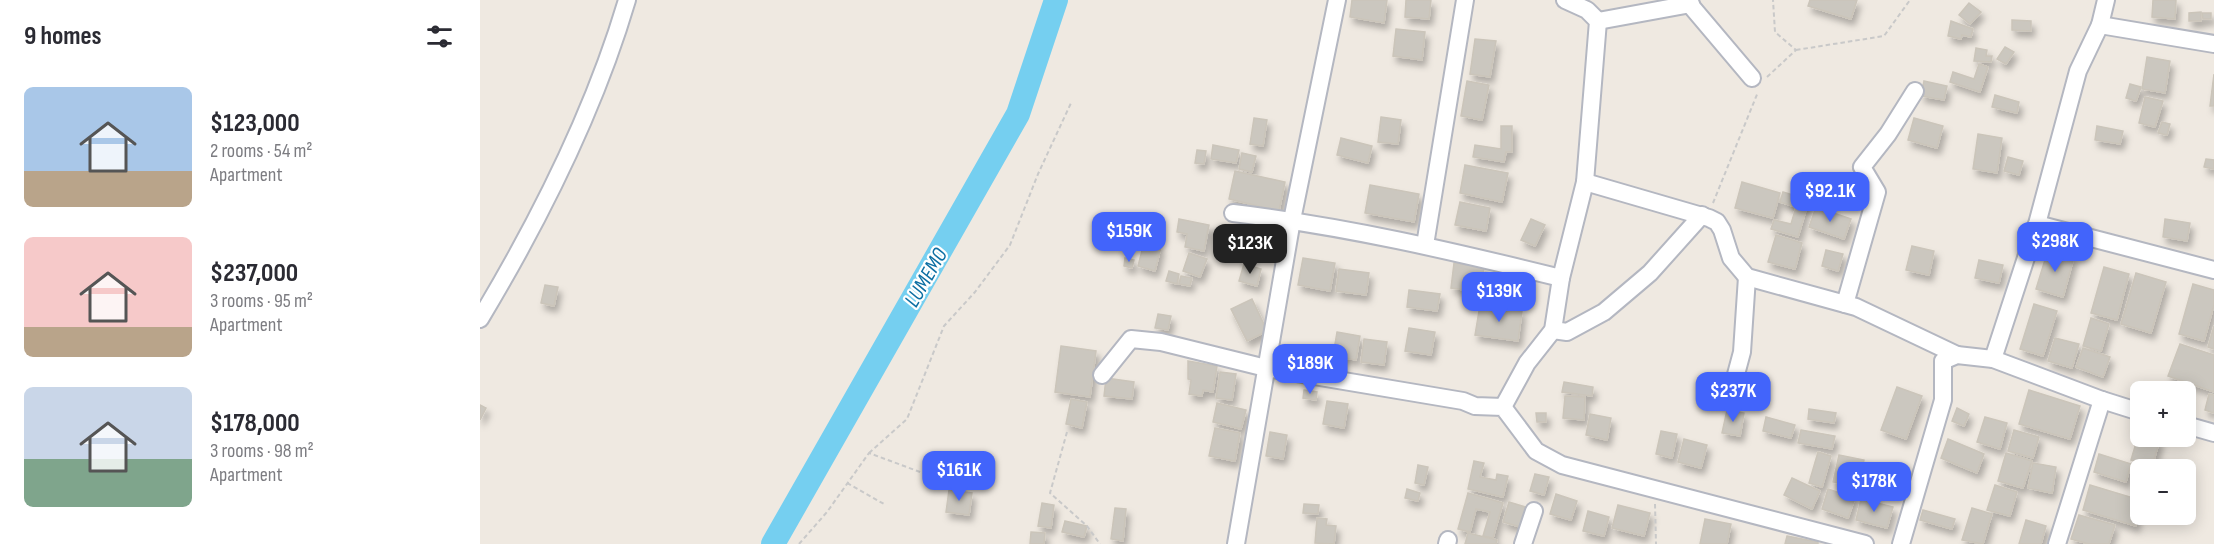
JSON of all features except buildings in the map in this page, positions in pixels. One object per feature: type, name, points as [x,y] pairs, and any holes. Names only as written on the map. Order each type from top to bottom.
[{"type":"street","points":[[480,319],[523,247],[578,133],[627,0]]},
{"type":"street","points":[[1236,544],[1292,220],[1337,0]]},
{"type":"street","points":[[1425,245],[1465,0]]},
{"type":"street","points":[[1503,407],[1527,363],[1553,330],[1561,278],[1585,183],[1598,21],[1587,9],[1565,0]]},
{"type":"street","points":[[1993,359],[2037,224],[2078,71],[2100,26],[2106,0]]},
{"type":"street","points":[[1598,21],[1689,2],[1716,37],[1760,81]]},
{"type":"street","points":[[2100,26],[2214,44]]},
{"type":"street","points":[[1845,304],[1877,192],[1862,166],[1915,91]]},
{"type":"street","points":[[1585,183],[1706,216],[1717,222],[1731,258],[1747,277],[1845,304],[1957,355],[1993,359],[2130,409]]},
{"type":"street","points":[[1233,213],[1292,220],[1425,245],[1561,278]]},
{"type":"street","points":[[1553,330],[1567,332],[1604,312],[1650,273],[1706,216]]},
{"type":"street","points":[[2037,224],[2214,270]]},
{"type":"street","points":[[1731,393],[1742,352],[1747,277]]},
{"type":"street","points":[[1102,375],[1131,339],[1161,342],[1266,368],[1463,401],[1474,406],[1503,407]]},
{"type":"street","points":[[1901,544],[1943,400],[1943,361],[1957,355]]},
{"type":"street","points":[[2057,544],[2102,400]]},
{"type":"street","points":[[1503,407],[1536,451],[1562,465],[1865,544]]},
{"type":"street","points":[[2196,428],[2214,433]]},
{"type":"street","points":[[1523,544],[1534,511]]},
{"type":"path","points":[[1773,0],[1775,32],[1796,50]]},
{"type":"path","points":[[1706,216],[1760,81],[1796,50],[1884,36],[1910,0]]},
{"type":"path","points":[[799,544],[869,453],[907,419],[944,326],[975,292],[1010,245],[1038,174],[1071,103]]},
{"type":"path","points":[[1067,432],[1050,493],[1086,526],[1100,544]]},
{"type":"path","points":[[869,453],[946,482]]},
{"type":"path","points":[[847,483],[884,504]]},
{"type":"path","points":[[1654,489],[1656,544]]},
{"type":"waterway","name":"LUMEMO","points":[[773,544],[1018,114],[1056,0]]}]
